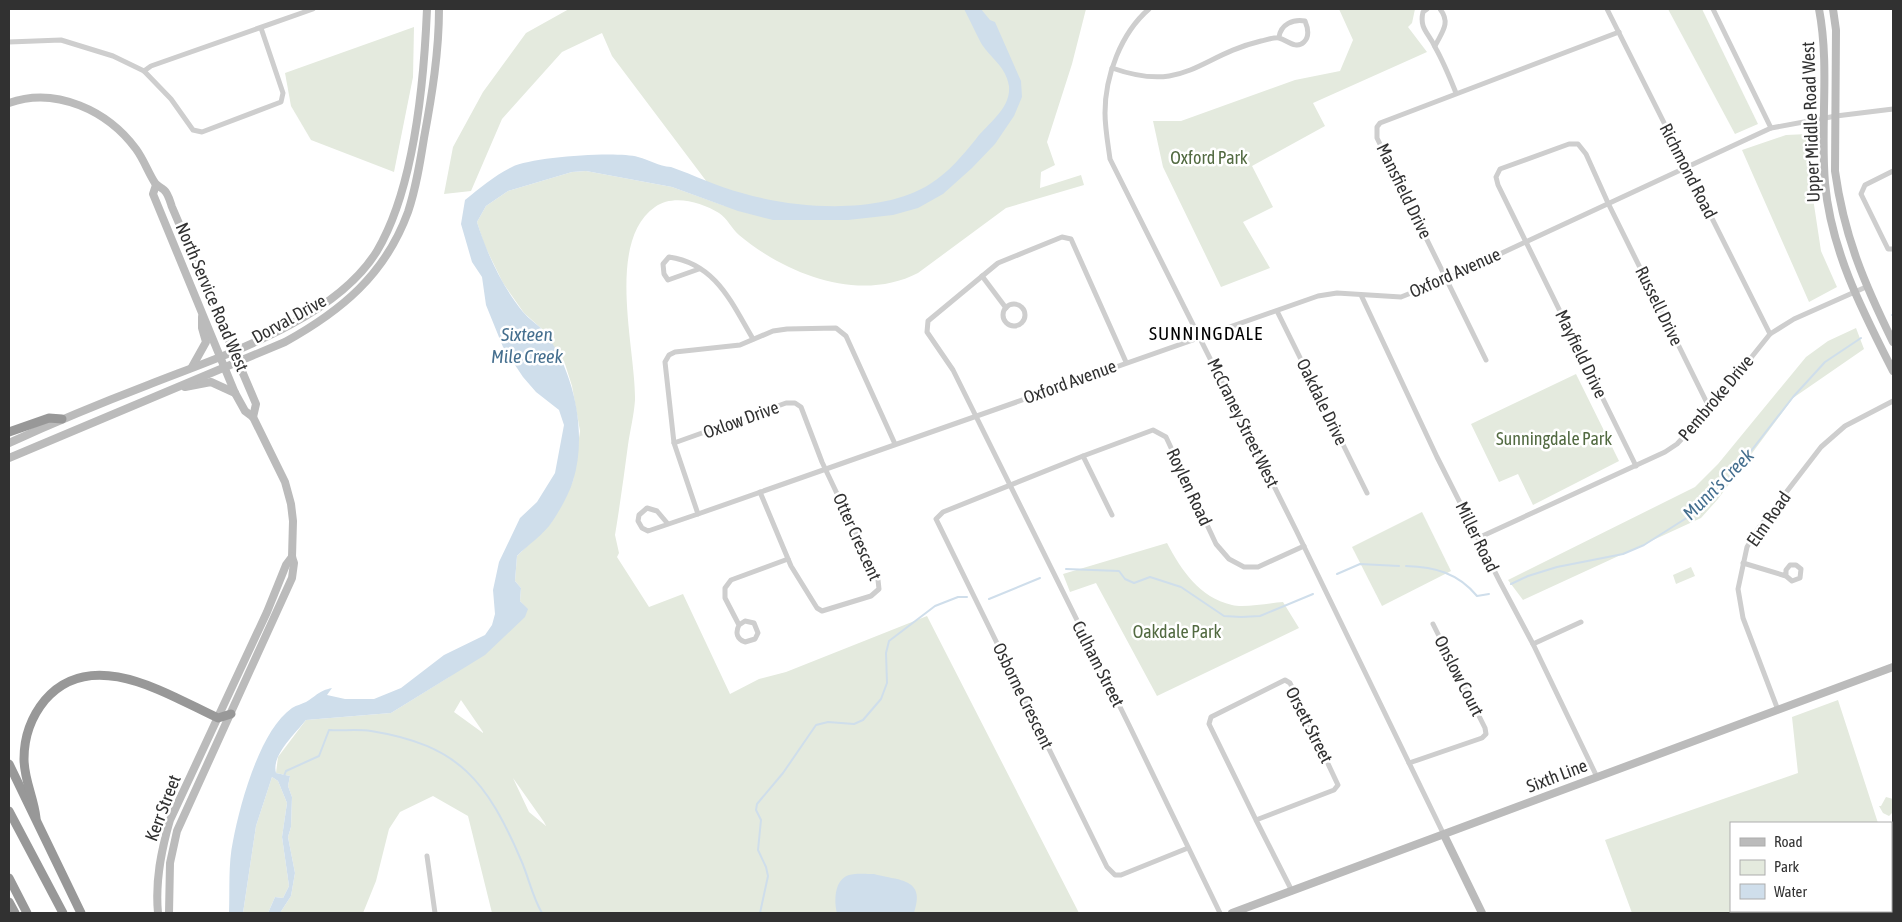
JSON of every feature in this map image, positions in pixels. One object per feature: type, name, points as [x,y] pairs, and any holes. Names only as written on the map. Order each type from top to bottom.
[{"type":"highway","points":[[9,432],[50,418],[62,419]]},
{"type":"highway","points":[[36,818],[25,773],[25,738],[35,713],[52,693],[65,683],[85,676],[118,676],[139,682],[218,718],[231,714]]},
{"type":"highway","points":[[9,764],[81,913]]},
{"type":"highway","points":[[9,811],[63,913]]},
{"type":"highway","points":[[9,878],[27,913]]},
{"type":"highway","points":[[9,902],[15,913]]},
{"type":"main road","name":"Dorval Drive","points":[[9,443],[62,419],[220,357],[313,312],[349,282],[376,252],[393,220],[403,187],[421,88],[427,9]]},
{"type":"main road","name":"Dorval Drive","points":[[9,458],[239,362],[315,326],[344,305],[376,271],[394,243],[408,212],[416,182],[437,56],[439,9]]},
{"type":"main road","name":"Upper Middle Road West","points":[[1819,9],[1824,51],[1823,119],[1825,185],[1830,218],[1854,292],[1893,371]]},
{"type":"main road","name":"Upper Middle Road West","points":[[1833,9],[1836,30],[1835,171],[1838,194],[1851,246],[1866,287],[1893,342]]},
{"type":"main road","name":"North Service Road West","points":[[9,103],[24,99],[43,98],[74,103],[97,113],[129,140],[143,159],[156,184],[165,190],[256,404],[253,417]]},
{"type":"main road","name":"North Service Road West","points":[[156,184],[153,194],[235,393],[245,412],[253,417],[285,482],[293,522],[292,557],[294,563],[292,578],[231,714]]},
{"type":"main road","points":[[192,367],[206,342],[202,328],[202,313]]},
{"type":"main road","points":[[173,388],[211,382],[235,393]]},
{"type":"main road","name":"North Service Road West","points":[[218,718],[277,591],[286,565],[292,557]]},
{"type":"main road","name":"Sixth Line","points":[[1232,913],[1444,836],[1596,777],[1893,667]]},
{"type":"main road","name":"Kerr Street","points":[[169,913],[170,863],[177,830],[231,714]]},
{"type":"main road","name":"Kerr Street","points":[[158,913],[156,896],[159,864],[170,820],[218,718]]},
{"type":"main road","points":[[1444,836],[1482,913]]},
{"type":"street","points":[[144,71],[151,66],[313,9]]},
{"type":"street","name":"McCraney Street West","points":[[1149,9],[1136,20],[1112,68],[1105,113],[1110,159],[1304,546],[1444,836]]},
{"type":"street","points":[[1427,9],[1423,12],[1421,22],[1425,33],[1435,46],[1456,93]]},
{"type":"street","points":[[1435,46],[1446,25],[1446,16],[1440,9]]},
{"type":"street","name":"Richmond Road","points":[[1607,9],[1770,334]]},
{"type":"street","points":[[1713,9],[1771,128]]},
{"type":"street","points":[[1112,68],[1130,74],[1168,77],[1186,73],[1258,42],[1279,37],[1292,44],[1300,44],[1305,42],[1308,27],[1305,21],[1296,20],[1286,24],[1279,37]]},
{"type":"street","points":[[9,42],[61,40],[113,56],[144,71],[171,99],[187,122],[198,132],[202,132],[270,108],[281,102],[283,93],[261,28]]},
{"type":"street","name":"Mansfield Drive","points":[[1486,360],[1376,132],[1380,123],[1619,32]]},
{"type":"street","name":"Oxford Avenue","points":[[668,524],[657,511],[647,508],[639,514],[638,521],[642,528],[648,531],[826,469],[1200,336],[1318,296],[1336,293],[1401,297],[1446,279],[1771,128],[1836,116],[1893,109]]},
{"type":"street","name":"Russell Drive","points":[[1526,242],[1498,185],[1496,177],[1500,169],[1569,144],[1578,144],[1586,154],[1608,203],[1710,409]]},
{"type":"street","points":[[1893,171],[1865,185],[1862,194],[1888,249],[1893,249]]},
{"type":"street","points":[[1006,308],[982,276],[998,263],[1062,237],[1071,239],[1126,362]]},
{"type":"street","name":"Mayfield Drive","points":[[1526,242],[1636,466]]},
{"type":"street","points":[[699,269],[668,280],[664,274],[663,264],[669,256],[681,259],[709,273],[721,285],[753,340]]},
{"type":"street","name":"Culham Street","points":[[982,276],[928,321],[926,326],[927,332],[952,370],[1049,563],[1220,913]]},
{"type":"street","name":"Pembroke Drive","points":[[1478,538],[1636,466],[1677,444],[1710,409],[1770,334],[1794,319],[1866,287]]},
{"type":"street","name":"Miller Road","points":[[1361,295],[1478,538],[1533,644],[1596,777]]},
{"type":"street","points":[[1010,304],[1019,305],[1025,310],[1023,322],[1017,327],[1006,324],[1003,315],[1006,308],[1010,304]]},
{"type":"street","name":"Oakdale Drive","points":[[1277,310],[1367,493]]},
{"type":"street","points":[[698,514],[674,443],[665,362],[668,355],[681,351],[723,348],[787,328],[836,328],[846,336],[895,444]]},
{"type":"street","name":"Elm Road","points":[[1778,710],[1744,618],[1738,589],[1747,548],[1758,529],[1821,447],[1845,426],[1893,401]]},
{"type":"street","name":"Oxlow Drive","points":[[674,443],[786,403],[796,403],[805,413],[826,469]]},
{"type":"street","name":"Roylen Road","points":[[1010,487],[1083,456],[1153,430],[1161,432],[1166,437],[1216,544],[1229,559],[1244,567],[1258,567],[1304,546]]},
{"type":"street","points":[[1083,456],[1112,515]]},
{"type":"street","name":"Otter Crescent","points":[[760,492],[788,559],[817,608],[822,611],[871,596],[879,589],[878,580],[826,469]]},
{"type":"street","name":"Osborne Crescent","points":[[1010,487],[943,512],[936,519],[976,602],[1107,867],[1115,875],[1121,875],[1188,848]]},
{"type":"street","points":[[739,625],[725,598],[725,588],[730,580],[788,559]]},
{"type":"street","points":[[1743,563],[1786,576]]},
{"type":"street","points":[[745,621],[754,623],[758,633],[755,639],[749,642],[741,640],[736,632],[739,625],[745,621]]},
{"type":"street","points":[[1533,644],[1581,622]]},
{"type":"street","name":"Onslow Court","points":[[1410,763],[1482,738],[1486,734],[1485,728],[1433,624]]},
{"type":"street","name":"Orsett Street","points":[[1256,820],[1334,790],[1338,785],[1290,683],[1285,680],[1216,714],[1211,718],[1209,724],[1256,820],[1292,891]]},
{"type":"street","points":[[427,856],[435,913]]},
{"type":"green space","points":[[569,9],[1086,9],[1072,64],[1047,142],[1055,165],[1041,172],[1040,188],[1081,175],[1084,185],[1006,208],[918,273],[896,282],[849,285],[801,273],[758,249],[739,235],[719,213],[687,201],[678,200],[662,203],[655,207],[640,223],[631,245],[627,270],[627,298],[635,400],[615,535],[619,553],[617,557],[649,607],[683,594],[730,694],[759,679],[786,672],[927,616],[1079,913],[492,913],[468,816],[433,796],[400,812],[389,829],[376,881],[363,913],[280,913],[291,896],[295,873],[288,837],[291,827],[292,797],[288,786],[290,776],[276,773],[278,757],[306,720],[391,713],[449,677],[524,617],[527,609],[520,601],[521,588],[515,581],[517,556],[551,523],[573,481],[580,431],[572,386],[565,364],[543,330],[524,313],[503,283],[484,244],[477,222],[486,206],[508,191],[572,172],[586,171],[672,187],[725,206],[612,56],[602,33],[562,52],[502,119],[471,191],[444,194],[453,147],[483,92],[526,33]],"holes":[[[461,700],[483,732],[483,733],[454,712]],[[513,778],[544,822],[546,826],[529,812]]]},
{"type":"green space","name":"Oxford Park","points":[[1339,9],[1415,9],[1412,23],[1408,27],[1427,52],[1313,103],[1325,126],[1252,166],[1273,207],[1243,222],[1270,268],[1221,287],[1163,167],[1153,121],[1181,121],[1295,80],[1340,71],[1353,40]]},
{"type":"green space","points":[[1668,9],[1702,9],[1758,124],[1735,134]]},
{"type":"green space","points":[[414,27],[413,77],[394,172],[311,140],[291,106],[285,73]]},
{"type":"green space","points":[[1808,134],[1808,165],[1821,251],[1837,287],[1809,302],[1742,150],[1786,135]]},
{"type":"green space","points":[[1856,328],[1864,349],[1793,398],[1718,499],[1701,518],[1523,600],[1508,580],[1695,487],[1718,464],[1806,357],[1828,341]]},
{"type":"green space","name":"Sunningdale Park","points":[[1576,374],[1619,461],[1533,505],[1518,474],[1499,482],[1471,424]]},
{"type":"green space","points":[[1422,512],[1451,571],[1382,606],[1352,547]]},
{"type":"green space","name":"Oakdale Park","points":[[1167,543],[1185,573],[1210,596],[1237,606],[1283,602],[1299,628],[1157,696],[1096,583],[1070,592],[1063,574]]},
{"type":"green space","points":[[1691,567],[1695,576],[1676,584],[1673,575]]},
{"type":"green space","points":[[1838,700],[1878,822],[1730,822],[1730,912],[1851,913],[1632,913],[1605,840],[1798,773],[1792,717]]},
{"type":"green space","points":[[272,777],[278,781],[287,803],[282,837],[289,886],[283,898],[275,897],[268,913],[243,913],[256,826]]},
{"type":"green space","points":[[1886,797],[1893,799],[1893,812],[1889,816],[1883,813],[1879,806],[1881,806]]},
{"type":"water","name":"Sixteen Mile Creek","points":[[964,9],[981,9],[990,20],[995,22],[1021,81],[1022,97],[1014,116],[995,144],[943,194],[918,208],[893,215],[848,220],[773,220],[738,211],[672,187],[586,171],[572,172],[508,191],[486,206],[477,222],[490,258],[515,302],[525,315],[543,330],[554,346],[570,382],[578,422],[579,443],[577,462],[573,481],[564,502],[549,526],[517,556],[515,581],[521,588],[520,601],[528,609],[525,617],[485,655],[391,713],[306,720],[285,745],[275,766],[276,773],[290,776],[288,786],[292,797],[291,827],[288,837],[295,873],[291,896],[280,913],[268,913],[275,897],[283,898],[289,886],[282,837],[287,803],[278,781],[272,777],[256,826],[243,913],[229,913],[230,859],[233,841],[246,788],[270,733],[292,708],[327,689],[332,688],[327,695],[345,699],[374,699],[401,688],[444,655],[485,635],[492,625],[495,614],[493,590],[499,562],[520,518],[537,502],[555,473],[564,425],[559,410],[536,392],[523,377],[503,347],[486,305],[482,277],[472,262],[461,224],[465,200],[500,174],[522,163],[594,155],[638,157],[733,190],[787,203],[838,206],[863,205],[888,201],[910,194],[937,180],[955,163],[1003,109],[1009,94],[1005,73],[981,43]]},
{"type":"water","points":[[852,874],[874,874],[901,880],[913,887],[917,902],[914,913],[837,913],[836,891],[840,881]]},
{"type":"waterway","name":"Munn's Creek","points":[[1511,584],[1528,576],[1557,567],[1623,554],[1644,545],[1696,512],[1737,469],[1793,397],[1825,362],[1861,338]]},
{"type":"waterway","name":"Munn's Creek","points":[[1337,574],[1360,564],[1399,566]]},
{"type":"waterway","name":"Munn's Creek","points":[[1406,566],[1427,568],[1445,573],[1462,582],[1477,596],[1489,594]]},
{"type":"waterway","name":"Munn's Creek","points":[[1066,569],[1119,571],[1125,579],[1134,583],[1150,577],[1181,587],[1224,616],[1260,616],[1313,594]]},
{"type":"waterway","name":"Munn's Creek","points":[[989,599],[1040,578]]},
{"type":"waterway","name":"Munn's Creek","points":[[760,913],[768,876],[758,850],[761,820],[756,810],[757,804],[783,773],[816,725],[828,722],[854,724],[863,720],[881,699],[887,683],[886,653],[889,641],[935,606],[958,597],[967,597]]},
{"type":"waterway","points":[[284,776],[286,771],[319,756],[329,730],[366,730],[401,737],[427,746],[448,757],[466,771],[482,788],[496,808],[521,860],[542,913]]},
{"type":"district","name":"SUNNINGDALE","points":[[1206,333]]}]
